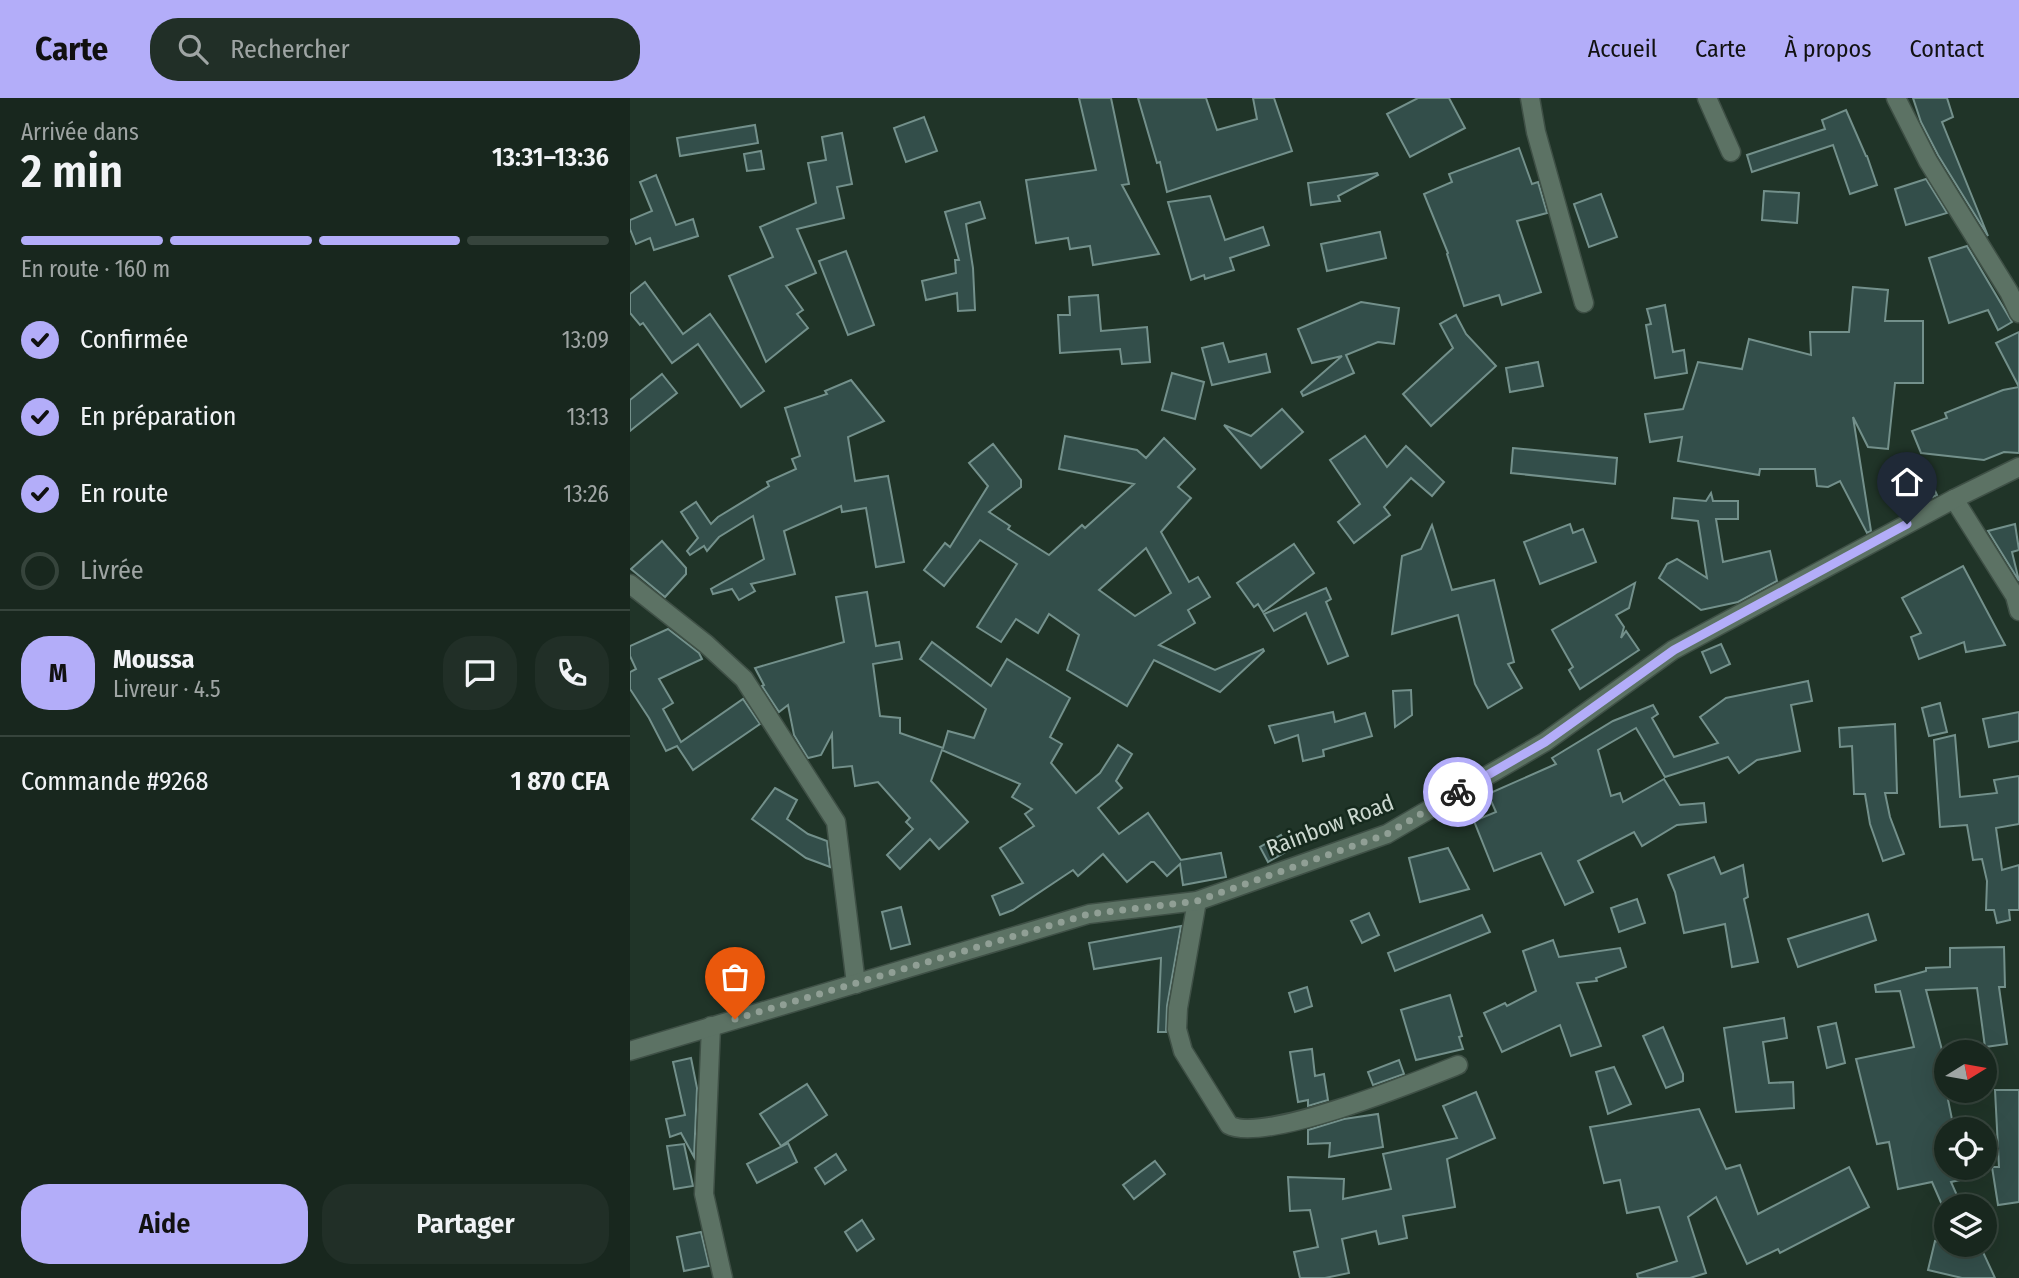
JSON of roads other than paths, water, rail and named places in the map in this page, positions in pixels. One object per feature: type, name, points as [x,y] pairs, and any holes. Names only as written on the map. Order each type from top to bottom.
[{"type":"street","points":[[1530,98],[1536,132],[1584,303]]},
{"type":"street","points":[[1707,98],[1731,152]]},
{"type":"street","points":[[1896,98],[1928,161],[2009,292],[2019,313]]},
{"type":"street","name":"Rainbow Road","points":[[630,1051],[1089,914],[1197,901],[1387,834],[1545,742],[1674,650],[1954,499],[2019,467]]},
{"type":"street","points":[[1954,499],[2015,596],[2019,611]]},
{"type":"street","points":[[630,584],[706,644],[744,679],[836,822],[856,984]]},
{"type":"street","points":[[1197,901],[1178,1008],[1177,1029],[1183,1051],[1229,1125],[1246,1129],[1291,1122],[1365,1102],[1458,1065]]},
{"type":"street","points":[[711,1027],[705,1194],[723,1278]]}]
